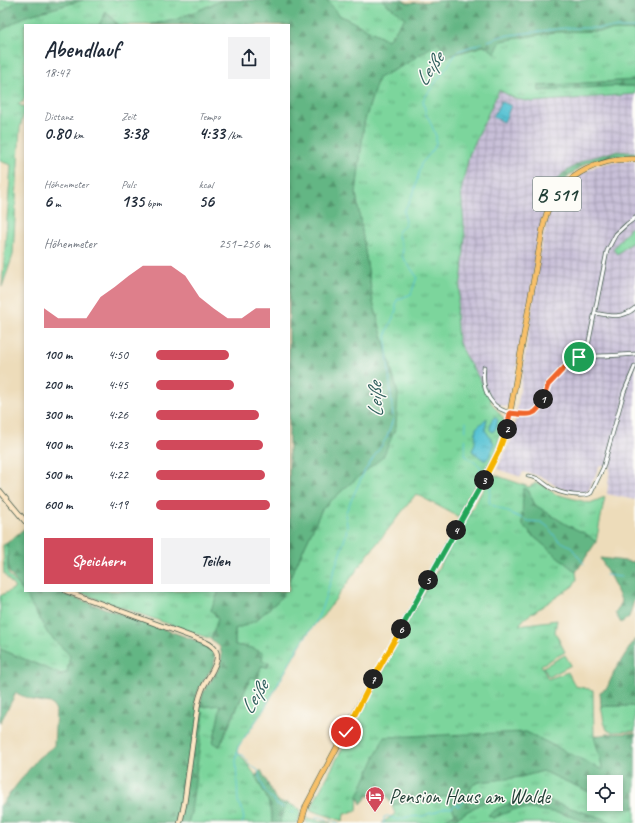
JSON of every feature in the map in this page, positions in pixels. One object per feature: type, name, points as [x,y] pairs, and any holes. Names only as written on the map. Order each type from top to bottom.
[{"type":"main road","name":"B 511","points":[[301,823],[306,806],[366,692],[494,462],[503,441],[510,413],[540,244],[550,205],[565,184],[582,171],[593,165],[618,159],[635,159]]},
{"type":"street","points":[[586,356],[608,247],[620,230],[635,218]]},
{"type":"street","points":[[595,313],[618,316],[629,313],[635,308]]},
{"type":"street","points":[[484,367],[484,381],[488,396],[499,409],[510,413],[528,415],[536,412],[541,404],[548,385],[568,364],[579,357],[635,354]]},
{"type":"street","points":[[528,476],[539,479],[555,491],[580,496],[589,494],[596,486],[603,468],[615,420],[626,385],[635,366]]},
{"type":"street","points":[[0,491],[24,520]]},
{"type":"street","points":[[69,592],[203,641],[211,645],[216,650],[216,664],[203,688],[198,703],[184,805],[180,823]]},
{"type":"shaded area","points":[[499,90],[516,99],[635,94],[635,152],[615,151],[584,161],[562,174],[537,210],[545,212],[515,376],[509,403],[506,407],[497,404],[492,399],[465,356],[458,341],[456,314],[462,274],[465,236],[461,191],[469,155]]},
{"type":"shaded area","points":[[616,161],[635,161],[635,500],[607,494],[610,466],[600,465],[589,490],[585,493],[558,488],[546,479],[535,475],[523,472],[521,477],[497,469],[513,436],[541,248],[549,212],[562,190],[579,175],[596,166]]},
{"type":"green space","points":[[0,0],[18,0],[0,14]]},
{"type":"green space","points":[[18,0],[83,0],[26,16],[0,31],[0,14]]},
{"type":"green space","points":[[83,0],[223,0],[175,20],[153,24],[117,24],[106,12],[100,24],[24,24],[24,99],[23,102],[17,104],[24,107],[24,113],[20,128],[13,255],[2,287],[11,165],[0,161],[0,31],[26,16]]},
{"type":"green space","points":[[223,0],[327,0],[339,15],[388,40],[405,18],[382,0],[402,0],[408,3],[448,0],[635,0],[635,30],[554,32],[501,41],[495,53],[484,45],[445,57],[439,42],[404,65],[378,78],[364,123],[356,193],[373,302],[398,394],[396,427],[383,457],[322,509],[290,578],[290,24],[153,24],[175,20]]},
{"type":"green space","points":[[327,0],[382,0],[405,18],[388,40],[339,15]]},
{"type":"green space","points":[[106,12],[117,24],[100,24]]},
{"type":"green space","points":[[635,30],[635,80],[538,86],[635,86],[635,94],[533,102],[516,99],[499,90],[469,155],[461,191],[465,236],[462,274],[456,314],[458,341],[465,356],[492,399],[490,401],[504,419],[496,451],[459,517],[416,494],[367,556],[324,615],[306,635],[263,711],[238,747],[237,751],[249,766],[266,794],[272,814],[272,823],[188,823],[191,812],[195,708],[221,705],[213,743],[220,746],[251,677],[261,666],[268,667],[269,662],[262,661],[252,648],[235,645],[235,629],[255,621],[280,599],[284,592],[290,592],[290,578],[322,509],[345,488],[398,394],[373,302],[356,193],[364,123],[378,78],[404,65],[439,41],[445,57],[501,41],[554,32]]},
{"type":"green space","points":[[635,80],[635,86],[539,91],[538,86]]},
{"type":"green space","points":[[615,151],[635,152],[635,158],[615,156],[586,163],[569,176],[553,196],[545,212],[536,210],[562,174],[584,160]]},
{"type":"green space","points":[[635,224],[635,240],[617,254],[613,249]]},
{"type":"green space","points":[[492,474],[529,487],[536,483],[543,485],[555,494],[590,503],[605,497],[596,542],[586,534],[567,525],[535,505],[528,490],[522,524],[533,536],[576,572],[577,579],[573,586],[525,618],[519,625],[557,620],[555,632],[565,652],[541,665],[548,679],[568,672],[575,686],[593,690],[594,735],[603,771],[526,732],[358,796],[357,811],[351,811],[351,813],[344,814],[343,821],[313,811],[310,809],[369,699],[387,664],[395,644]]},
{"type":"green space","points":[[523,488],[528,490],[535,505],[567,525],[586,534],[596,542],[576,572],[533,536],[522,524]]},
{"type":"green space","points":[[24,529],[24,592],[62,592],[64,594],[206,644],[212,650],[215,655],[215,661],[196,697],[195,707],[204,713],[191,812],[188,823],[0,823],[0,806],[38,758],[54,746],[56,710],[50,703],[32,700],[16,693],[0,723],[0,649],[60,674],[67,673],[70,655],[48,634],[26,595],[9,572],[7,543]]},
{"type":"green space","points":[[7,543],[8,574],[26,595],[48,634],[70,655],[67,673],[60,674],[0,649],[0,596],[15,588],[4,574],[3,545]]},
{"type":"green space","points":[[635,555],[635,597],[629,617],[621,623],[615,613],[622,602],[600,558],[634,562]]},
{"type":"green space","points":[[78,592],[219,592],[211,610],[218,619],[211,639]]},
{"type":"green space","points":[[219,592],[284,592],[280,599],[255,621],[235,629],[235,645],[252,648],[263,653],[262,661],[269,662],[268,667],[261,666],[258,679],[251,677],[220,746],[213,743],[221,705],[199,707],[203,693],[219,668],[222,656],[220,647],[211,639],[218,619],[211,610]]},
{"type":"green space","points":[[635,639],[635,706],[601,706],[600,692],[607,688],[615,670]]},
{"type":"green space","points":[[565,655],[571,665],[549,677],[543,667]]},
{"type":"green space","points":[[601,706],[635,706],[635,731],[611,732],[607,730]]},
{"type":"green space","points":[[526,732],[603,770],[594,736],[635,733],[635,807],[630,809],[623,806],[623,775],[587,775],[587,791],[543,771],[521,777],[479,782],[472,785],[470,790],[471,798],[482,792],[485,801],[448,823],[440,823],[455,814],[448,796],[392,805],[386,795],[368,796],[361,804],[358,796],[384,737]]},
{"type":"green space","points":[[261,770],[275,798],[281,803],[288,803],[281,816],[280,823],[272,823],[269,804],[255,776]]},
{"type":"green space","points":[[543,771],[587,791],[587,811],[623,811],[623,806],[630,809],[635,807],[635,823],[612,823],[552,802],[498,808],[489,815],[493,818],[508,811],[535,808],[563,814],[589,823],[448,823],[485,801],[471,798],[470,790],[472,785],[479,782],[521,777]]},
{"type":"green space","points":[[448,796],[455,814],[440,823],[382,823],[395,814],[392,805]]},
{"type":"green space","points":[[524,798],[552,802],[612,823],[589,823],[564,814],[533,809],[516,809],[493,818],[488,815],[498,808]]},
{"type":"green space","points":[[288,803],[301,810],[298,823],[280,823],[281,816]]},
{"type":"green space","points":[[307,818],[331,823],[306,823]]},
{"type":"water","points":[[501,101],[511,106],[504,122],[493,117]]},
{"type":"water","points":[[495,417],[498,420],[496,428],[493,432],[490,430],[490,425]]},
{"type":"water","points":[[487,418],[485,430],[494,443],[489,457],[485,461],[472,451],[475,443],[476,428]]},
{"type":"waterway","name":"Leiße","points":[[488,41],[502,36],[565,28],[635,28]]},
{"type":"waterway","name":"Leiße","points":[[242,823],[244,819],[238,802],[236,760],[238,747],[263,711],[299,646],[315,624],[346,535],[347,525],[345,514],[364,472],[387,437],[393,419],[386,341],[387,331],[396,311],[397,300],[411,294],[417,277],[402,256],[403,249],[398,232],[405,224],[404,211],[414,192],[421,164],[436,144],[436,136],[426,115],[423,100],[458,51],[482,43]]},
{"type":"waterway","points":[[466,422],[465,453],[466,456],[481,467],[479,475]]},
{"type":"waterway","points":[[491,485],[489,500],[490,504],[528,521],[541,522],[547,526],[558,540],[570,546],[584,564]]},
{"type":"waterway","points":[[606,575],[621,577]]},
{"type":"waterway","points":[[237,754],[243,755],[251,766],[258,770],[268,795],[275,801],[276,804],[284,808]]},
{"type":"waterway","points":[[384,823],[384,817],[388,816],[398,820],[407,817],[424,816],[444,808],[452,808],[456,803],[458,807],[464,800],[471,800],[477,796]]},
{"type":"waterway","points":[[315,817],[320,817],[339,823]]},
{"type":"place","name":"Pension Haus am Walde","points":[[375,813]]},
{"type":"route","points":[[346,732],[366,692],[494,462],[503,441],[510,413],[528,415],[534,414],[539,409],[548,385],[568,364],[579,357]]}]
